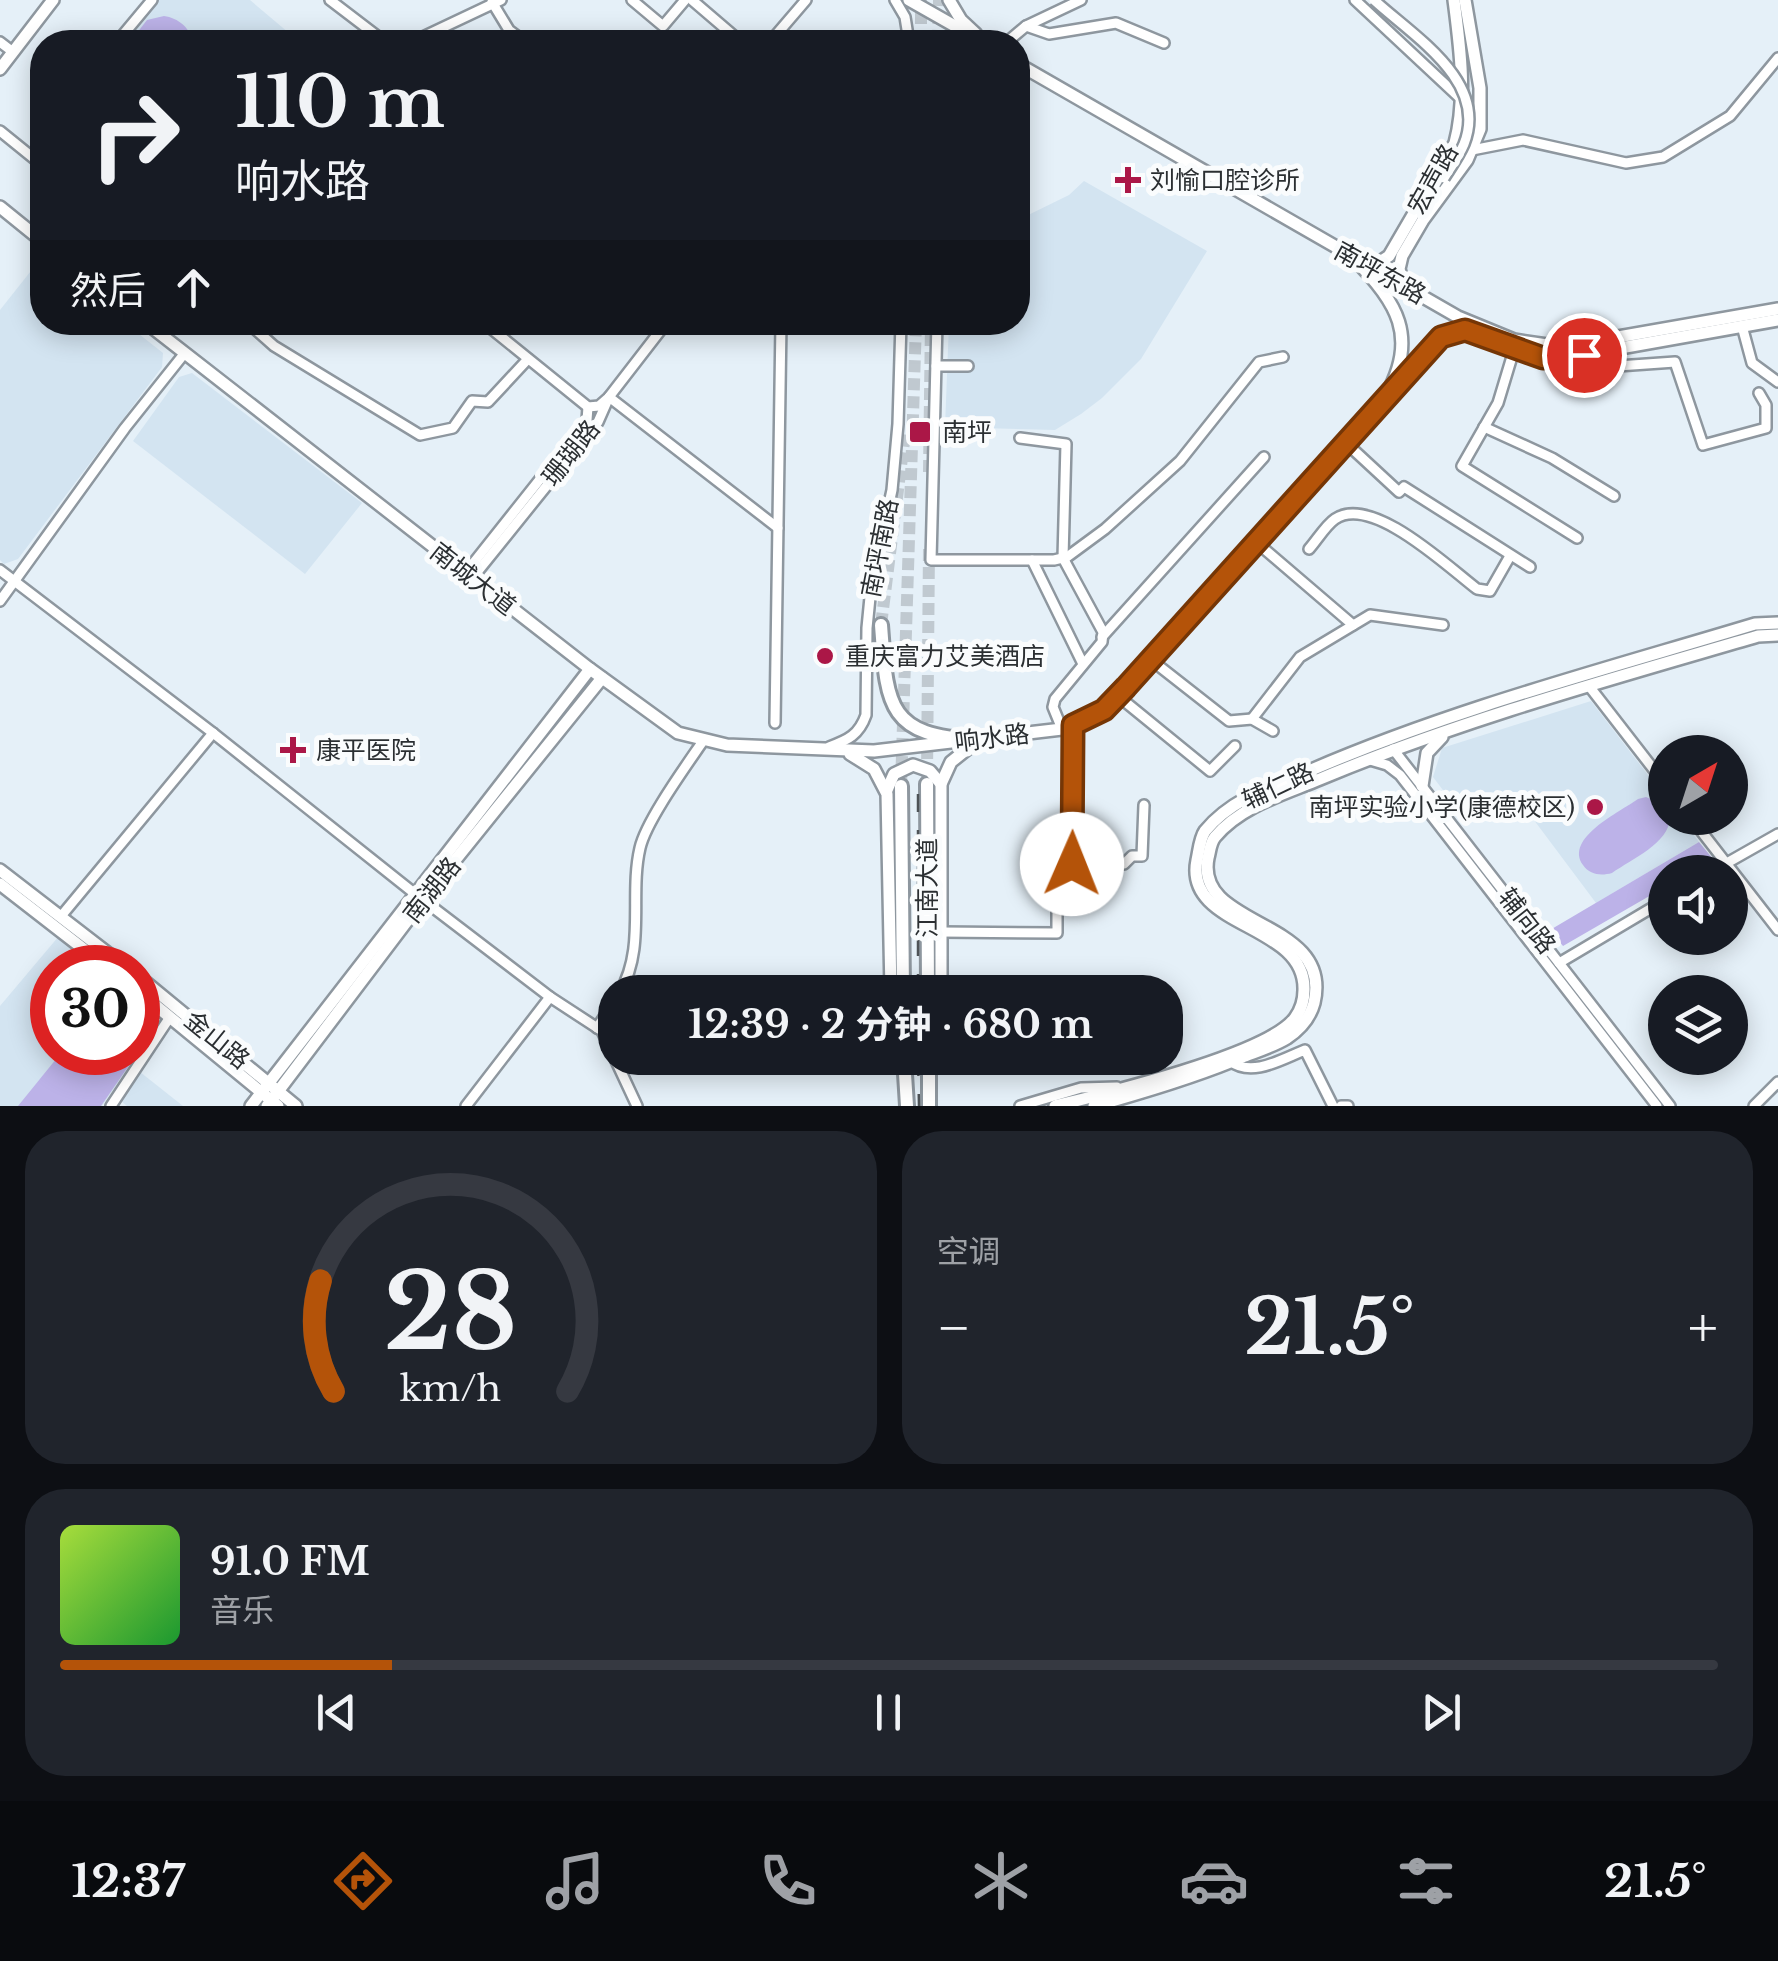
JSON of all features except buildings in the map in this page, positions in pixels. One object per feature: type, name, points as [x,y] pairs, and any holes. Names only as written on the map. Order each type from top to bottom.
[{"type":"highway","points":[[881,625],[884,680],[900,716],[921,732],[946,739],[977,740]]},
{"type":"highway","name":"江南大道","points":[[928,975],[934,784]]},
{"type":"highway","name":"江南大道","points":[[901,786],[903,975]]},
{"type":"highway","points":[[904,1075],[907,1106]]},
{"type":"highway","points":[[929,1075],[930,1100]]},
{"type":"main road","points":[[0,69],[53,0]]},
{"type":"main road","points":[[909,0],[963,30]]},
{"type":"main road","points":[[950,0],[972,30]]},
{"type":"main road","name":"宏声路","points":[[1354,259],[1377,264],[1389,256],[1455,143],[1460,122],[1461,59],[1454,0]]},
{"type":"main road","name":"宏声路","points":[[1404,286],[1399,262],[1422,220],[1472,150],[1482,119],[1465,0]]},
{"type":"main road","name":"南坪东路","points":[[1030,71],[1404,286],[1458,324],[1514,350],[1543,358],[1778,320]]},
{"type":"main road","points":[[0,207],[30,231]]},
{"type":"main road","name":"响水路","points":[[837,750],[874,752],[1068,727],[1104,710],[1386,396],[1396,379],[1402,352],[1400,323],[1388,296],[1354,259]]},
{"type":"main road","name":"南坪东路","points":[[1458,324],[1538,346],[1561,347],[1778,309]]},
{"type":"main road","name":"南坪东路","points":[[1386,396],[1458,324]]},
{"type":"main road","name":"南城大道","points":[[161,335],[678,733],[703,741],[837,750]]},
{"type":"main road","name":"辅仁路","points":[[1230,1058],[1280,1031],[1295,1018],[1304,1001],[1305,984],[1298,963],[1285,947],[1235,921],[1207,900],[1195,869],[1203,834],[1242,800],[1380,740],[1755,624],[1778,623]]},
{"type":"main road","name":"辅仁路","points":[[1094,1106],[1140,1095],[1285,1040],[1302,1025],[1313,1005],[1315,983],[1306,958],[1290,939],[1215,894],[1206,867],[1212,839],[1247,810],[1393,749],[1589,686],[1758,636],[1778,635]]},
{"type":"main road","points":[[251,1106],[271,1096],[590,669]]},
{"type":"main road","name":"南湖路","points":[[418,896],[602,678]]},
{"type":"main road","points":[[1422,786],[1427,754],[1448,732]]},
{"type":"main road","points":[[934,784],[951,762],[977,740]]},
{"type":"main road","points":[[837,750],[853,754],[874,769],[886,794]]},
{"type":"main road","points":[[891,975],[886,794],[894,774],[913,765],[930,771],[934,784],[941,975]]},
{"type":"main road","points":[[0,870],[98,945]]},
{"type":"main road","points":[[0,884],[78,945]]},
{"type":"main road","name":"金山路","points":[[160,996],[271,1096]]},
{"type":"main road","name":"金山路","points":[[160,1010],[271,1096],[296,1106]]},
{"type":"main road","points":[[930,1100],[934,1075]]},
{"type":"main road","name":"辅仁路","points":[[1055,1106],[1140,1095]]},
{"type":"street","points":[[128,30],[152,0]]},
{"type":"street","points":[[330,0],[369,30]]},
{"type":"street","points":[[632,0],[663,26],[688,0],[726,30]]},
{"type":"street","points":[[780,30],[806,0]]},
{"type":"street","points":[[895,0],[907,30]]},
{"type":"street","points":[[1021,30],[1081,0]]},
{"type":"street","points":[[1354,0],[1482,119]]},
{"type":"street","points":[[1374,0],[1464,86],[1470,116],[1464,144],[1422,220]]},
{"type":"street","points":[[437,30],[495,1],[509,30]]},
{"type":"street","points":[[1026,26],[1049,34],[1116,24],[1164,43]]},
{"type":"street","points":[[0,42],[13,52]]},
{"type":"street","points":[[1472,150],[1523,140],[1626,163],[1663,158],[1730,116],[1778,58]]},
{"type":"street","points":[[0,131],[30,155]]},
{"type":"street","points":[[1742,326],[1752,363],[1778,382]]},
{"type":"street","points":[[261,335],[420,435],[453,428],[472,401],[488,402],[528,359]]},
{"type":"street","points":[[499,335],[588,407],[599,406],[609,397],[778,528]]},
{"type":"street","name":"珊瑚路","points":[[476,581],[478,570],[598,422],[609,397],[657,335]]},
{"type":"street","points":[[775,723],[782,335]]},
{"type":"street","name":"南坪南路","points":[[822,749],[849,740],[866,714],[869,611],[892,490],[901,335]]},
{"type":"street","name":"南坪南路","points":[[937,335],[931,560],[1032,560]]},
{"type":"street","points":[[1616,349],[1618,366],[1675,362],[1703,445],[1766,428],[1766,406],[1759,392]]},
{"type":"street","points":[[1514,350],[1498,403],[1462,466],[1576,538]]},
{"type":"street","points":[[0,601],[125,428],[184,354]]},
{"type":"street","points":[[1084,664],[1032,560],[1063,558],[1105,529],[1180,460],[1258,362],[1282,356]]},
{"type":"street","points":[[936,366],[968,366]]},
{"type":"street","points":[[459,568],[470,566],[494,537],[587,420],[588,407]]},
{"type":"street","points":[[1484,426],[1552,458],[1614,496]]},
{"type":"street","points":[[1020,438],[1066,444],[1063,558],[1103,632],[1102,637]]},
{"type":"street","points":[[1345,442],[1399,492],[1404,487],[1530,566]]},
{"type":"street","points":[[1144,805],[1142,856],[1132,856],[1124,864],[1072,864],[1068,727],[1052,707],[1102,637],[1264,457]]},
{"type":"street","points":[[1309,549],[1336,518],[1360,512],[1384,521],[1478,589],[1490,591],[1510,556]]},
{"type":"street","points":[[1255,542],[1353,625]]},
{"type":"street","points":[[0,570],[418,896],[550,997],[602,1031],[637,1106]]},
{"type":"street","points":[[1252,718],[1300,656],[1370,615],[1443,624]]},
{"type":"street","points":[[1150,659],[1230,720],[1252,718],[1273,730]]},
{"type":"street","points":[[1589,686],[1648,762]]},
{"type":"street","points":[[1118,696],[1210,771],[1235,746]]},
{"type":"street","points":[[62,916],[212,732]]},
{"type":"street","name":"辅向路","points":[[1380,740],[1393,749],[1670,1106]]},
{"type":"street","points":[[627,975],[636,932],[640,846],[672,786],[703,741]]},
{"type":"street","name":"辅向路","points":[[1367,760],[1386,765],[1400,776],[1657,1106]]},
{"type":"street","points":[[1742,855],[1778,834]]},
{"type":"street","points":[[1704,835],[1719,855]]},
{"type":"street","points":[[1748,892],[1778,930]]},
{"type":"street","points":[[942,932],[1057,933],[1058,900]]},
{"type":"street","points":[[1559,963],[1648,910]]},
{"type":"street","points":[[466,1106],[550,997]]},
{"type":"street","points":[[110,1106],[170,1018]]},
{"type":"street","points":[[1230,1058],[1240,1068],[1253,1069],[1305,1050],[1333,1106]]},
{"type":"street","points":[[1754,1106],[1778,1082]]},
{"type":"street","points":[[1020,1106],[1081,1088],[1140,1095]]},
{"type":"street","points":[[1114,1106],[1140,1095]]},
{"type":"shaded area","points":[[153,0],[250,0],[285,30],[129,30]]},
{"type":"shaded area","points":[[164,16],[188,30],[139,30],[147,20]]},
{"type":"shaded area","points":[[1084,181],[1207,251],[1141,359],[1081,414],[1055,430],[945,427],[949,335],[1030,335],[1030,214],[1069,195]]},
{"type":"shaded area","points":[[30,272],[30,335],[140,335],[163,353],[162,367],[18,559],[4,564],[0,560],[0,310]]},
{"type":"shaded area","points":[[192,373],[362,503],[305,574],[133,441],[179,377]]},
{"type":"shaded area","name":"南坪实验小学(康德校区)","points":[[1591,701],[1648,775],[1648,835],[1694,835],[1699,842],[1677,855],[1648,855],[1648,872],[1596,903],[1513,792],[1468,823],[1433,777],[1442,748]]},
{"type":"shaded area","points":[[1648,798],[1648,835],[1663,835],[1648,850],[1612,873],[1589,871],[1579,855],[1587,836],[1638,799]]},
{"type":"shaded area","points":[[1699,842],[1710,855],[1677,855]]},
{"type":"shaded area","points":[[1648,872],[1648,897],[1563,946],[1550,930]]},
{"type":"shaded area","points":[[59,936],[70,945],[51,945]]},
{"type":"shaded area","points":[[30,970],[30,1075],[123,1075],[102,1106],[0,1106],[0,1006]]},
{"type":"shaded area","points":[[43,1075],[122,1075],[101,1106],[18,1106]]},
{"type":"shaded area","points":[[138,1075],[144,1075],[183,1106],[127,1106],[121,1101]]},
{"type":"tunnel","points":[[921,0],[921,30]]},
{"type":"tunnel","points":[[938,30],[939,0]]},
{"type":"tunnel","points":[[901,786],[916,335]]},
{"type":"tunnel","points":[[929,472],[931,335]]},
{"type":"tunnel","points":[[881,625],[905,434]]},
{"type":"tunnel","points":[[927,777],[929,547]]},
{"type":"railway","points":[[918,784],[918,975]]},
{"type":"railway","points":[[918,1075],[919,1106]]},
{"type":"place","name":"刘愉口腔诊所","points":[[1128,180]]},
{"type":"place","name":"南坪","points":[[920,432]]},
{"type":"place","name":"重庆富力艾美酒店","points":[[825,656]]},
{"type":"place","name":"康平医院","points":[[293,750]]},
{"type":"place","name":"南坪实验小学(康德校区)","points":[[1595,807]]},
{"type":"route","points":[[1072,864],[1073,725],[1104,710],[1126,687],[1441,337],[1465,330],[1543,358],[1584,355]]}]
